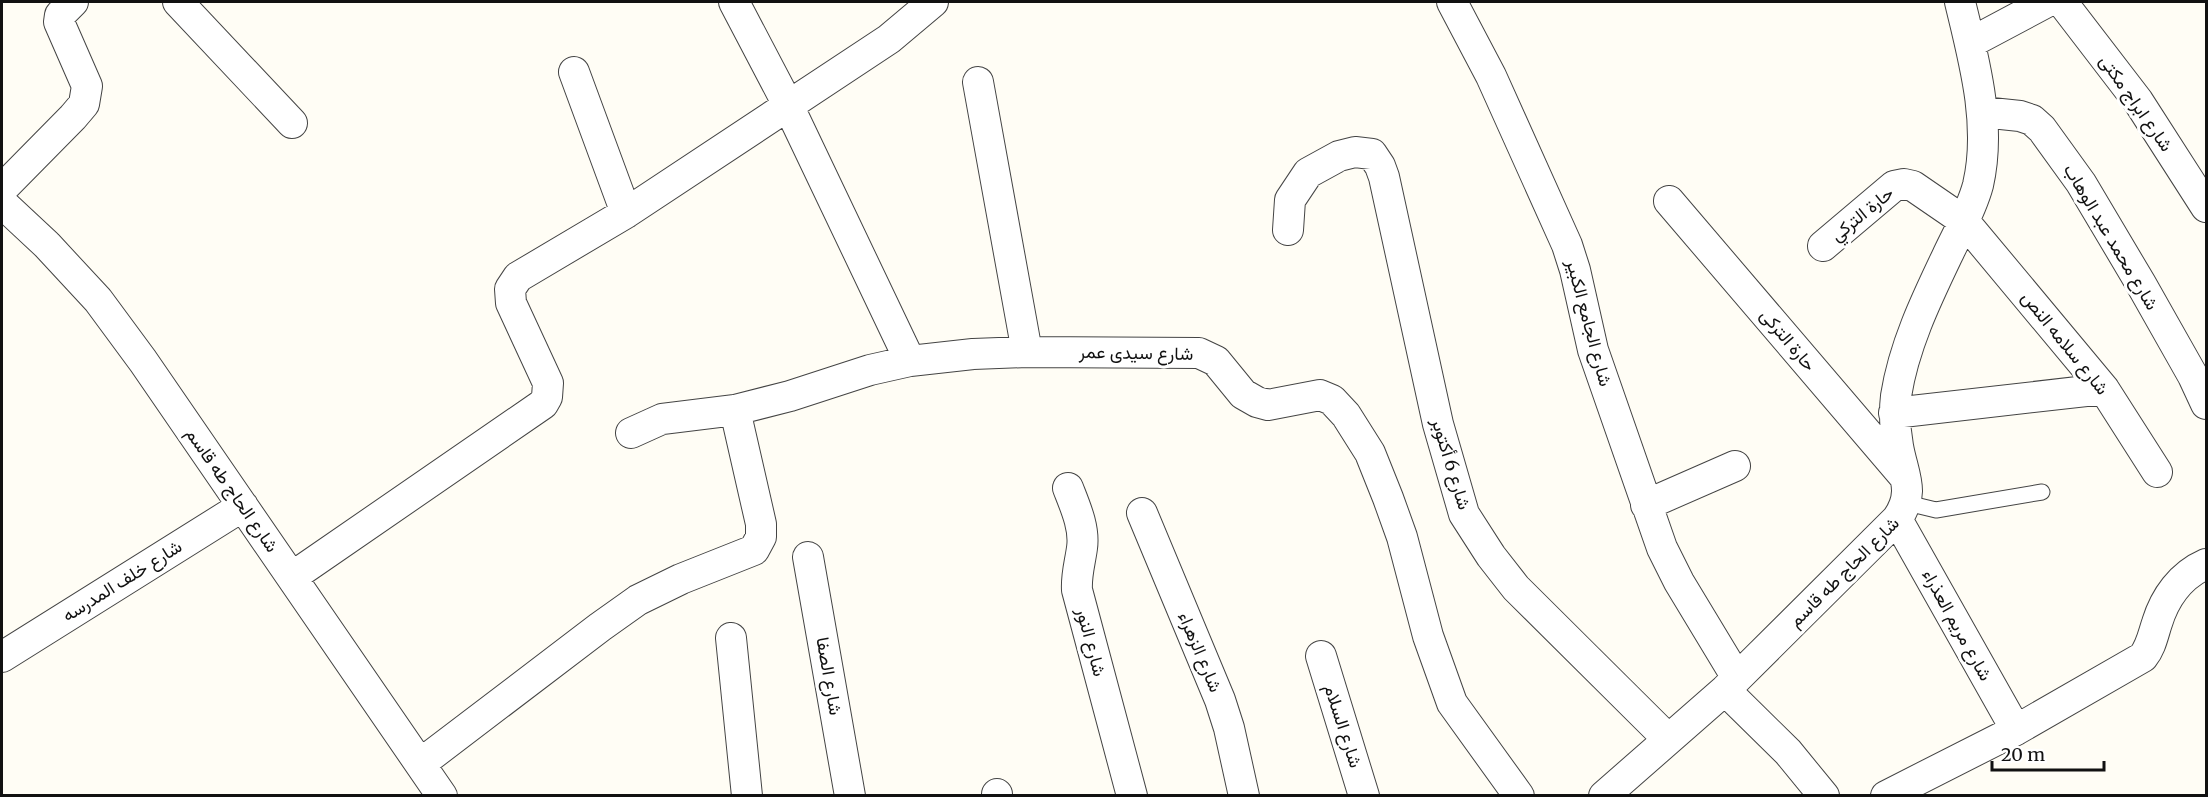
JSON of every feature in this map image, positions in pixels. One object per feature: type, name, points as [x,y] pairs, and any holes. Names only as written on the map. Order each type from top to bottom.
[{"type":"street","points":[[2,189],[84,104],[87,86],[60,22],[60,15],[73,2]]},
{"type":"street","points":[[178,2],[292,123]]},
{"type":"street","points":[[734,2],[788,105],[910,361]]},
{"type":"street","points":[[292,577],[543,404],[547,397],[548,383],[512,303],[510,289],[518,277],[626,213],[889,39],[933,2]]},
{"type":"street","name":"شارع الجامع الكبير","points":[[1452,2],[1491,76],[1567,245],[1593,350],[1662,548],[1731,684],[1824,795]]},
{"type":"street","points":[[1904,500],[1894,413],[1904,358],[1921,311],[1978,186],[1983,149],[1982,112],[1960,2]]},
{"type":"street","points":[[1970,43],[2047,2]]},
{"type":"street","name":"شارع ابراج مكتى","points":[[2062,2],[2138,101],[2206,207]]},
{"type":"street","points":[[574,72],[626,213]]},
{"type":"street","points":[[978,82],[1027,352]]},
{"type":"street","name":"شارع محمد عبد الوهاب","points":[[1982,112],[2020,116],[2032,120],[2042,129],[2087,193],[2147,294],[2206,404]]},
{"type":"street","name":"شارع 6 أكتوبر","points":[[1288,230],[1290,200],[1308,173],[1339,156],[1355,153],[1372,154],[1384,177],[1438,424],[1464,514],[1516,588],[1668,739]]},
{"type":"street","name":"حارة التركي","points":[[1823,246],[1886,191],[1904,184],[1913,186],[1964,221]]},
{"type":"street","name":"حارة التركى","points":[[1669,201],[1904,500]]},
{"type":"street","name":"شارع الحاج طه قاسم","points":[[2,203],[47,245],[98,300],[143,361],[442,795]]},
{"type":"street","name":"شارع سلامه النص","points":[[1964,221],[2104,389],[2157,472]]},
{"type":"street","name":"شارع سيدى عمر","points":[[631,433],[662,419],[735,410],[790,396],[870,370],[910,361],[973,354],[1199,353],[1216,361],[1243,394],[1257,402],[1268,405],[1320,395],[1332,400],[1346,415],[1370,453],[1402,537],[1428,636],[1452,704],[1519,795]]},
{"type":"street","points":[[1894,413],[2104,389]]},
{"type":"street","points":[[420,764],[638,600],[681,579],[754,550],[761,537],[761,524],[735,410]]},
{"type":"street","points":[[1646,505],[1734,466]]},
{"type":"street","name":"شارع النور","points":[[1068,488],[1082,532],[1083,546],[1076,573],[1077,590],[1132,795]]},
{"type":"street","name":"شارع الحاج طه قاسم","points":[[1604,795],[1731,684],[1904,500]]},
{"type":"street","name":"شارع مريم العذراء","points":[[1904,500],[2016,730]]},
{"type":"street","name":"شارع خلف المدرسه","points":[[2,657],[243,506]]},
{"type":"street","name":"شارع الزهراء","points":[[1142,513],[1220,700],[1229,728],[1244,795]]},
{"type":"street","name":"شارع الصفا","points":[[808,557],[850,795]]},
{"type":"street","points":[[1886,795],[2016,730],[2143,657],[2150,648],[2167,597],[2180,582],[2206,564]]},
{"type":"street","points":[[731,638],[747,795]]},
{"type":"street","name":"شارع السلام","points":[[1321,656],[1364,795]]},
{"type":"lane","points":[[1904,500],[1936,510],[2042,492]]}]
